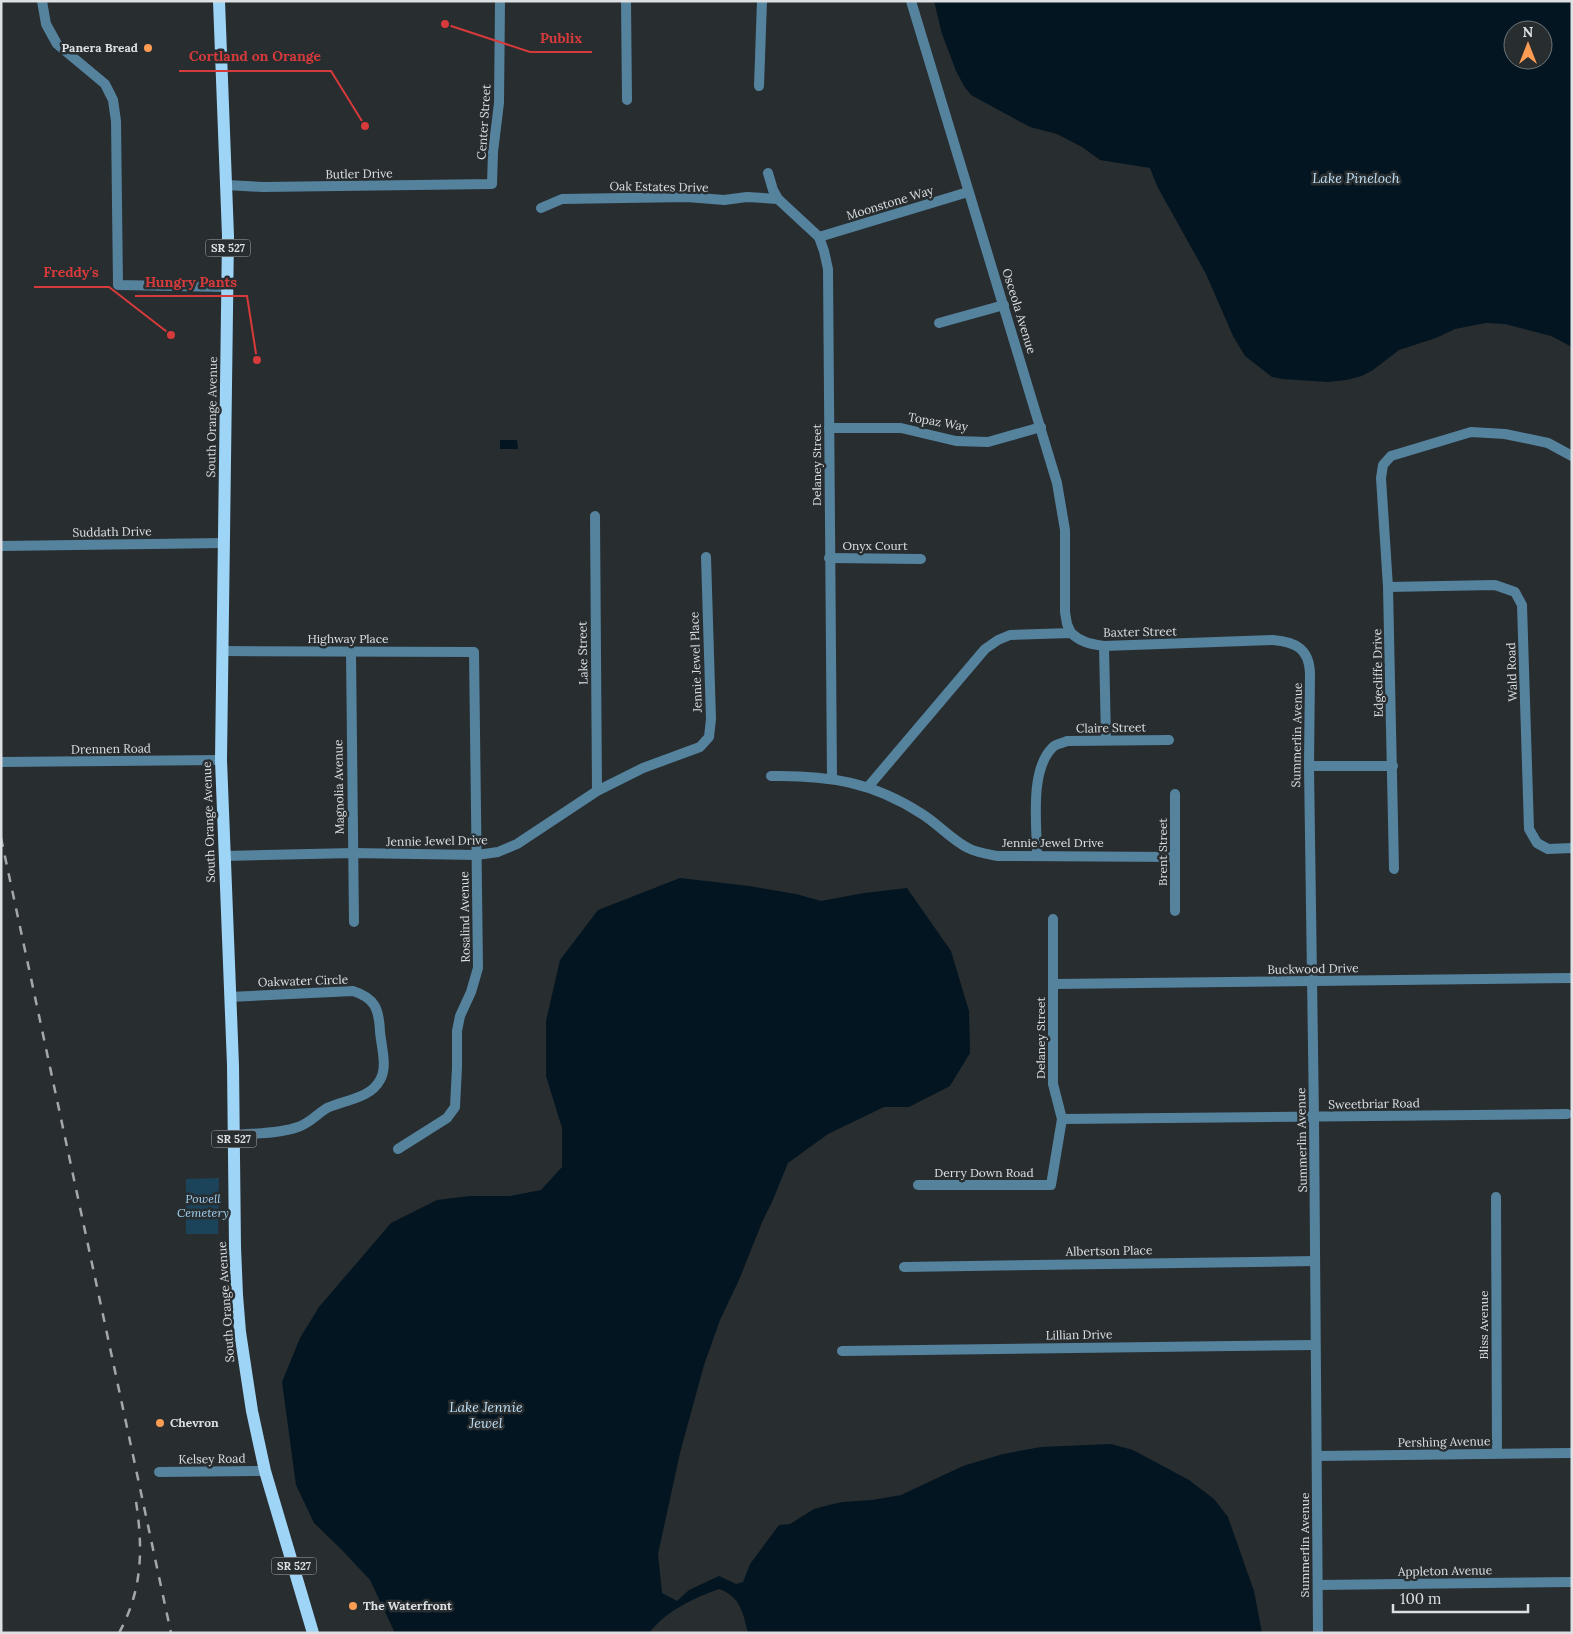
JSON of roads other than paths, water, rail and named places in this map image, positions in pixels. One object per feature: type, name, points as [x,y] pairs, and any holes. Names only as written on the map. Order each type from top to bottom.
[{"type":"main road","name":"South Orange Avenue","points":[[219,1],[228,287],[221,760],[234,1135],[234,1247],[240,1332],[252,1412],[265,1471],[313,1633]]},
{"type":"street","points":[[42,1],[46,24],[57,44],[105,84],[113,100],[116,121],[118,285],[228,287]]},
{"type":"street","name":"Center Street","points":[[492,184],[493,152],[499,103],[500,1]]},
{"type":"street","points":[[626,1],[627,100]]},
{"type":"street","points":[[759,86],[762,1]]},
{"type":"street","name":"Osceola Avenue","points":[[911,1],[1057,483],[1062,508],[1066,552],[1065,612],[1071,634]]},
{"type":"street","name":"Delaney Street","points":[[768,173],[772,190],[778,198],[819,237],[828,269],[832,778]]},
{"type":"street","name":"Butler Drive","points":[[226,185],[291,187],[492,184]]},
{"type":"street","name":"Moonstone Way","points":[[819,237],[968,192]]},
{"type":"street","name":"Oak Estates Drive","points":[[540,208],[562,199],[687,197],[724,200],[747,197],[778,198]]},
{"type":"street","points":[[939,323],[1004,305]]},
{"type":"street","name":"Topaz Way","points":[[829,428],[901,428],[956,441],[988,442],[1041,427]]},
{"type":"street","name":"Edgecliffe Drive","points":[[1394,869],[1388,587],[1381,478],[1383,465],[1391,456],[1471,432],[1505,434],[1548,443],[1572,456]]},
{"type":"street","name":"Lake Street","points":[[595,516],[597,790]]},
{"type":"street","name":"Suddath Drive","points":[[1,546],[224,543]]},
{"type":"street","name":"Jennie Jewel Place","points":[[685,754],[705,743],[710,728],[706,557]]},
{"type":"street","name":"Onyx Court","points":[[830,558],[921,559]]},
{"type":"street","name":"Wald Road","points":[[1388,587],[1495,585],[1515,592],[1522,605],[1529,829],[1537,843],[1548,849],[1572,848]]},
{"type":"street","name":"Baxter Street","points":[[868,787],[985,648],[1010,635],[1071,634],[1089,644],[1104,646],[1273,640],[1294,644],[1302,649]]},
{"type":"street","points":[[1104,646],[1106,740]]},
{"type":"street","name":"Summerlin Avenue","points":[[1302,649],[1310,664],[1309,766],[1318,1633]]},
{"type":"street","name":"Highway Place","points":[[222,651],[474,652]]},
{"type":"street","name":"Magnolia Avenue","points":[[351,652],[354,922]]},
{"type":"street","name":"Rosalind Avenue","points":[[398,1149],[447,1118],[455,1107],[458,1067],[457,1031],[460,1016],[471,992],[478,968],[474,652]]},
{"type":"street","name":"Claire Street","points":[[1037,856],[1037,784],[1042,764],[1054,747],[1067,741],[1169,740]]},
{"type":"street","name":"Jennie Jewel Drive","points":[[224,856],[477,855],[498,852],[518,844],[597,790],[643,768],[685,754]]},
{"type":"street","name":"Drennen Road","points":[[1,762],[221,760]]},
{"type":"street","points":[[1309,766],[1393,766]]},
{"type":"street","name":"Jennie Jewel Drive","points":[[771,776],[805,775],[832,778],[868,787],[904,802],[968,848],[998,856],[1175,857]]},
{"type":"street","name":"Brent Street","points":[[1175,794],[1176,911]]},
{"type":"street","name":"Delaney Street","points":[[1051,1185],[1062,1119],[1053,1084],[1053,919]]},
{"type":"street","name":"Buckwood Drive","points":[[1054,984],[1572,978]]},
{"type":"street","name":"Oakwater Circle","points":[[230,997],[353,990],[362,994],[377,1008],[383,1066],[381,1078],[370,1091],[327,1108],[297,1128],[280,1132],[234,1135]]},
{"type":"street","name":"Sweetbriar Road","points":[[1062,1119],[1567,1114]]},
{"type":"street","name":"Derry Down Road","points":[[918,1185],[1051,1185]]},
{"type":"street","name":"Bliss Avenue","points":[[1496,1196],[1497,1453]]},
{"type":"street","name":"Albertson Place","points":[[904,1267],[1315,1261]]},
{"type":"street","name":"Lillian Drive","points":[[842,1351],[1315,1345]]},
{"type":"street","name":"Pershing Avenue","points":[[1317,1456],[1572,1453]]},
{"type":"street","name":"Kelsey Road","points":[[159,1472],[265,1471]]},
{"type":"street","name":"Appleton Avenue","points":[[1318,1585],[1572,1582]]},
{"type":"water","name":"Lake Pineloch","points":[[934,1],[1572,1],[1572,347],[1551,336],[1505,324],[1486,323],[1455,329],[1436,338],[1399,350],[1362,376],[1328,382],[1272,377],[1245,356],[1233,336],[1206,274],[1157,186],[1150,168],[1100,160],[1082,147],[1057,134],[1030,127],[971,95],[956,71],[942,34]]},
{"type":"water","points":[[500,440],[517,440],[518,449],[500,449]]},
{"type":"water","name":"Lake Jennie Jewel","points":[[680,878],[749,886],[796,894],[821,901],[907,888],[951,951],[969,1011],[970,1053],[950,1086],[909,1107],[884,1107],[828,1134],[788,1163],[739,1280],[720,1320],[704,1365],[680,1453],[658,1554],[662,1593],[677,1601],[689,1590],[719,1576],[736,1584],[743,1582],[750,1564],[779,1525],[790,1524],[814,1509],[842,1502],[872,1500],[901,1495],[963,1466],[1003,1454],[1041,1447],[1111,1444],[1133,1450],[1189,1480],[1214,1499],[1228,1517],[1254,1591],[1262,1633],[748,1633],[737,1601],[719,1589],[681,1606],[664,1618],[649,1633],[395,1633],[370,1580],[314,1523],[296,1485],[282,1382],[300,1338],[319,1307],[391,1223],[437,1200],[470,1196],[510,1196],[541,1190],[562,1167],[562,1128],[546,1076],[546,1021],[560,960],[598,910]]},
{"type":"railway","points":[[1,838],[171,1633]]},
{"type":"railway","points":[[119,1633],[133,1599],[139,1566],[138,1513],[135,1495]]},
{"type":"place","name":"Publix","points":[[445,24]]},
{"type":"place","name":"Panera Bread","points":[[148,48]]},
{"type":"place","name":"Cortland on Orange","points":[[365,126]]},
{"type":"place","name":"Freddy's","points":[[171,335]]},
{"type":"place","name":"Hungry Pants","points":[[257,360]]},
{"type":"place","name":"Chevron","points":[[160,1423]]},
{"type":"place","name":"The Waterfront","points":[[353,1606]]},
{"type":"park label","name":"Powell Cemetery","points":[[203,1206]]}]
